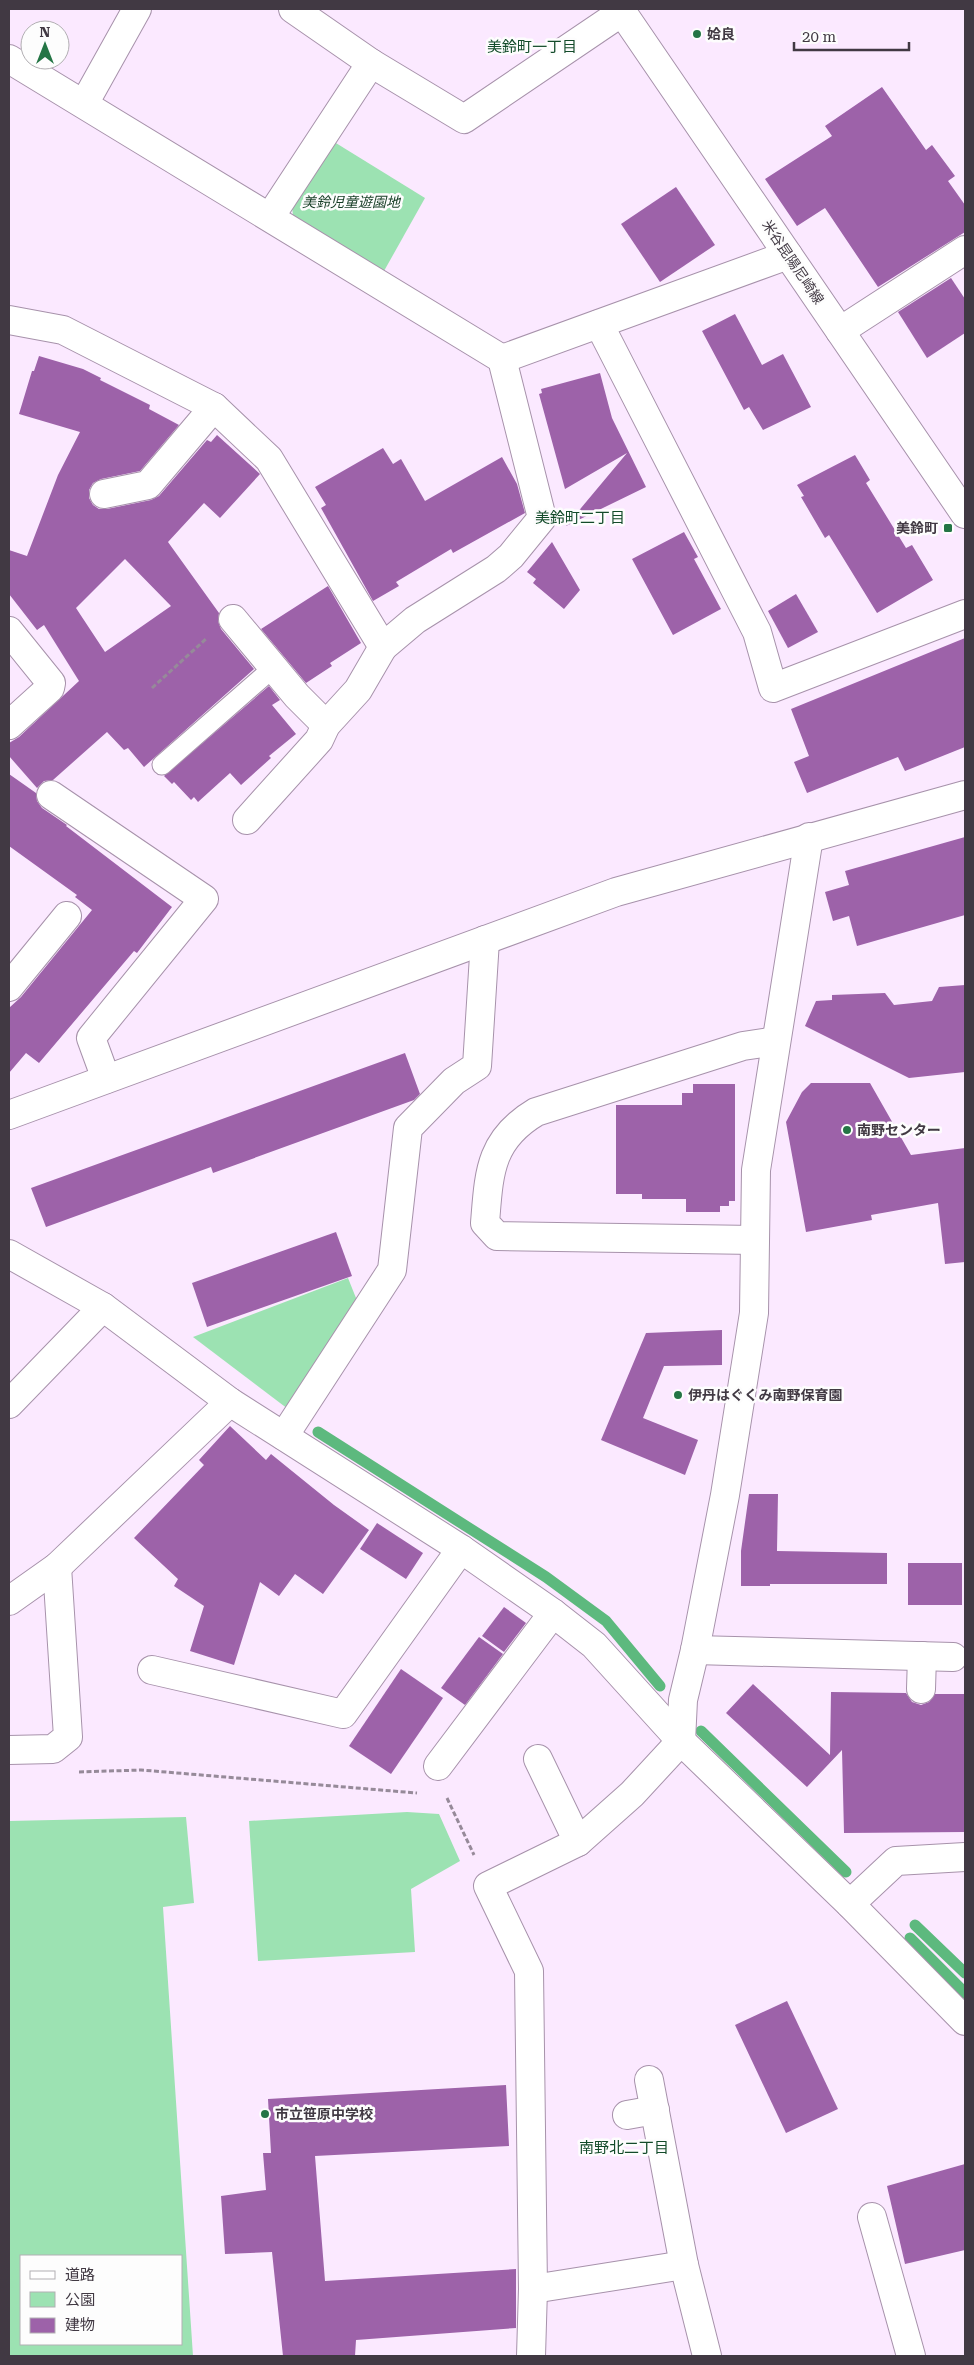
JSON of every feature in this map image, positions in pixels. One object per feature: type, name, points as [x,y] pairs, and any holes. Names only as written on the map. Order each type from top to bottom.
[{"type":"street","points":[[84,104],[137,9]]},
{"type":"street","points":[[293,9],[371,63],[464,119],[621,10]]},
{"type":"street","name":"米谷昆陽尼崎線","points":[[621,10],[965,514]]},
{"type":"street","points":[[9,59],[502,359],[542,518],[511,556],[496,569],[416,620],[383,647],[358,690],[326,725],[319,740],[247,820]]},
{"type":"street","points":[[270,217],[371,63]]},
{"type":"street","points":[[840,331],[965,250]]},
{"type":"street","points":[[502,359],[788,255]]},
{"type":"street","points":[[9,320],[63,330],[214,407],[269,459],[383,647]]},
{"type":"street","points":[[599,324],[758,632],[773,688],[965,614]]},
{"type":"street","points":[[104,494],[148,485],[214,407]]},
{"type":"street","points":[[233,619],[297,696],[326,725]]},
{"type":"street","points":[[9,631],[51,683],[50,688],[9,725]]},
{"type":"street","points":[[51,795],[204,898],[91,1038],[106,1079]]},
{"type":"street","points":[[9,1115],[616,892],[965,795]]},
{"type":"street","points":[[530,2356],[533,2289],[529,1971],[488,1886],[578,1842],[632,1794],[681,1741],[683,1700],[696,1650],[726,1495],[754,1313],[756,1170],[809,837]]},
{"type":"street","points":[[9,987],[66,916]]},
{"type":"street","points":[[284,1436],[392,1270],[408,1128],[454,1081],[477,1066],[485,940]]},
{"type":"street","points":[[755,1240],[497,1236],[485,1223],[489,1174],[496,1152],[509,1133],[526,1118],[547,1107],[743,1046],[776,1041]]},
{"type":"street","points":[[9,1254],[103,1307],[230,1402],[461,1549],[553,1613],[594,1645],[681,1741],[850,1904],[965,2021]]},
{"type":"street","points":[[9,1404],[103,1307]]},
{"type":"street","points":[[9,1601],[57,1567],[230,1402]]},
{"type":"street","points":[[152,1670],[343,1714],[461,1549]]},
{"type":"street","points":[[9,1750],[53,1749],[68,1737],[57,1567]]},
{"type":"street","points":[[438,1766],[553,1613]]},
{"type":"street","points":[[696,1650],[954,1657]]},
{"type":"street","points":[[921,1689],[922,1656]]},
{"type":"street","points":[[538,1760],[578,1842]]},
{"type":"street","points":[[850,1904],[896,1861],[965,1857]]},
{"type":"street","points":[[649,2080],[684,2265],[707,2356]]},
{"type":"street","points":[[627,2115],[654,2110]]},
{"type":"street","points":[[872,2217],[911,2356]]},
{"type":"street","points":[[533,2289],[684,2265]]},
{"type":"lane","points":[[162,765],[274,667]]},
{"type":"path","points":[[152,688],[227,620],[233,619]]},
{"type":"path","points":[[77,1773],[141,1770],[419,1793]]},
{"type":"path","points":[[445,1795],[488,1886]]},
{"type":"green space","name":"美鈴児童遊園地","points":[[331,140],[425,198],[384,271],[293,216],[292,206]]},
{"type":"green space","points":[[348,1278],[358,1303],[288,1409],[193,1337]]},
{"type":"green space","points":[[407,1812],[439,1814],[460,1861],[411,1889],[415,1952],[258,1961],[249,1821]]},
{"type":"green space","points":[[186,1817],[194,1903],[163,1907],[193,2356],[9,2356],[9,1821]]},
{"type":"building","points":[[882,87],[926,150],[932,145],[955,176],[948,181],[965,205],[965,232],[878,287],[825,208],[797,226],[765,179],[832,136],[825,126]]},
{"type":"building","points":[[676,187],[715,245],[660,282],[621,224]]},
{"type":"building","points":[[951,278],[965,299],[965,333],[927,358],[898,312]]},
{"type":"building","points":[[735,314],[762,365],[783,354],[811,407],[763,430],[749,407],[744,410],[702,331]]},
{"type":"building","points":[[39,356],[83,369],[101,378],[100,380],[150,405],[149,409],[179,425],[140,471],[101,479],[93,483],[89,490],[89,498],[93,505],[99,509],[151,500],[159,496],[207,440],[211,442],[217,435],[260,474],[220,518],[204,503],[168,542],[219,613],[218,621],[221,629],[254,669],[144,767],[128,748],[124,750],[107,732],[53,780],[44,781],[37,788],[9,756],[9,743],[19,737],[79,681],[44,625],[37,630],[9,594],[9,550],[27,556],[58,475],[80,432],[19,414],[32,371],[34,371]],"holes":[[[125,559],[171,606],[105,652],[76,608]]]},
{"type":"building","points":[[600,373],[612,418],[646,487],[566,526],[627,453],[565,489],[539,394],[542,393],[541,389]]},
{"type":"building","points":[[383,448],[393,464],[401,459],[425,501],[502,457],[517,484],[525,513],[453,553],[451,549],[396,582],[399,586],[373,601],[321,508],[326,505],[315,487]]},
{"type":"building","points":[[855,455],[870,480],[866,483],[906,548],[912,545],[933,580],[877,613],[829,535],[825,538],[801,497],[804,496],[797,485]]},
{"type":"building","points":[[684,532],[698,557],[694,559],[721,609],[673,635],[632,559]]},
{"type":"building","points":[[552,542],[580,590],[564,609],[533,583],[536,579],[527,572]]},
{"type":"building","points":[[328,586],[361,643],[330,663],[332,666],[306,683],[261,629]]},
{"type":"building","points":[[796,594],[818,632],[788,648],[768,611]]},
{"type":"building","points":[[965,638],[965,747],[905,771],[898,757],[807,793],[794,762],[809,756],[791,709]]},
{"type":"building","points":[[269,686],[280,700],[272,705],[296,734],[269,756],[271,758],[241,785],[230,773],[198,802],[194,797],[191,800],[174,782],[172,784],[164,776]]},
{"type":"building","points":[[9,774],[36,793],[37,801],[42,808],[67,825],[172,907],[137,953],[134,951],[39,1063],[26,1053],[9,1073],[9,1008],[21,997],[92,910],[75,897],[77,895],[9,846]]},
{"type":"building","points":[[965,837],[965,915],[857,946],[849,916],[833,921],[825,892],[849,885],[845,871]]},
{"type":"building","points":[[965,985],[965,1072],[909,1078],[805,1026],[816,1001],[832,1000],[832,995],[885,993],[894,1005],[932,1001],[939,987]]},
{"type":"building","points":[[405,1053],[420,1094],[414,1100],[213,1173],[211,1167],[46,1227],[31,1188]]},
{"type":"building","points":[[811,1083],[870,1083],[911,1155],[965,1148],[965,1262],[945,1264],[938,1203],[871,1215],[872,1220],[806,1232],[786,1122],[802,1092]]},
{"type":"building","points":[[693,1084],[735,1084],[735,1201],[729,1201],[729,1206],[720,1206],[720,1212],[686,1212],[686,1199],[642,1199],[642,1194],[616,1194],[616,1105],[682,1105],[682,1093],[693,1093]]},
{"type":"building","points":[[336,1232],[352,1276],[207,1327],[192,1283]]},
{"type":"building","points":[[722,1330],[722,1365],[664,1366],[643,1418],[698,1440],[685,1475],[601,1440],[646,1333]]},
{"type":"building","points":[[230,1426],[266,1460],[271,1454],[334,1505],[369,1530],[323,1594],[295,1574],[279,1596],[260,1582],[234,1665],[190,1651],[204,1606],[174,1586],[178,1579],[134,1538],[204,1465],[199,1460]]},
{"type":"building","points":[[749,1494],[778,1494],[777,1551],[887,1553],[887,1584],[770,1584],[770,1586],[741,1586],[741,1551]]},
{"type":"building","points":[[377,1523],[423,1553],[406,1579],[360,1549]]},
{"type":"building","points":[[908,1563],[962,1563],[962,1605],[908,1605]]},
{"type":"building","points":[[504,1607],[526,1623],[504,1652],[482,1636]]},
{"type":"building","points":[[479,1637],[503,1654],[465,1705],[441,1688]]},
{"type":"building","points":[[401,1669],[443,1698],[391,1774],[349,1746]]},
{"type":"building","points":[[753,1684],[830,1755],[831,1692],[906,1693],[912,1702],[921,1705],[929,1702],[935,1694],[965,1694],[965,1832],[844,1833],[842,1750],[807,1787],[726,1713]]},
{"type":"building","points":[[787,2001],[838,2109],[786,2133],[735,2025]]},
{"type":"building","points":[[506,2085],[509,2146],[315,2156],[325,2281],[516,2269],[516,2328],[356,2340],[355,2356],[283,2356],[272,2252],[225,2254],[221,2196],[266,2190],[263,2153],[271,2153],[268,2099]]},
{"type":"building","points":[[965,2164],[965,2250],[905,2264],[887,2186]]},
{"type":"waterway","points":[[318,1432],[546,1577],[606,1621],[660,1686]]},
{"type":"waterway","points":[[701,1731],[846,1872]]},
{"type":"waterway","points":[[915,1925],[965,1973]]},
{"type":"waterway","points":[[910,1938],[965,1993]]},
{"type":"place","name":"姶良","points":[[697,34]]},
{"type":"place","name":"美鈴町","points":[[948,528]]},
{"type":"place","name":"南野センター","points":[[847,1130]]},
{"type":"place","name":"伊丹はぐくみ南野保育園","points":[[678,1395]]},
{"type":"place","name":"市立笹原中学校","points":[[265,2114]]},
{"type":"district","name":"美鈴町一丁目","points":[[532,47]]},
{"type":"district","name":"美鈴町二丁目","points":[[580,518]]},
{"type":"district","name":"南野北二丁目","points":[[624,2148]]}]
